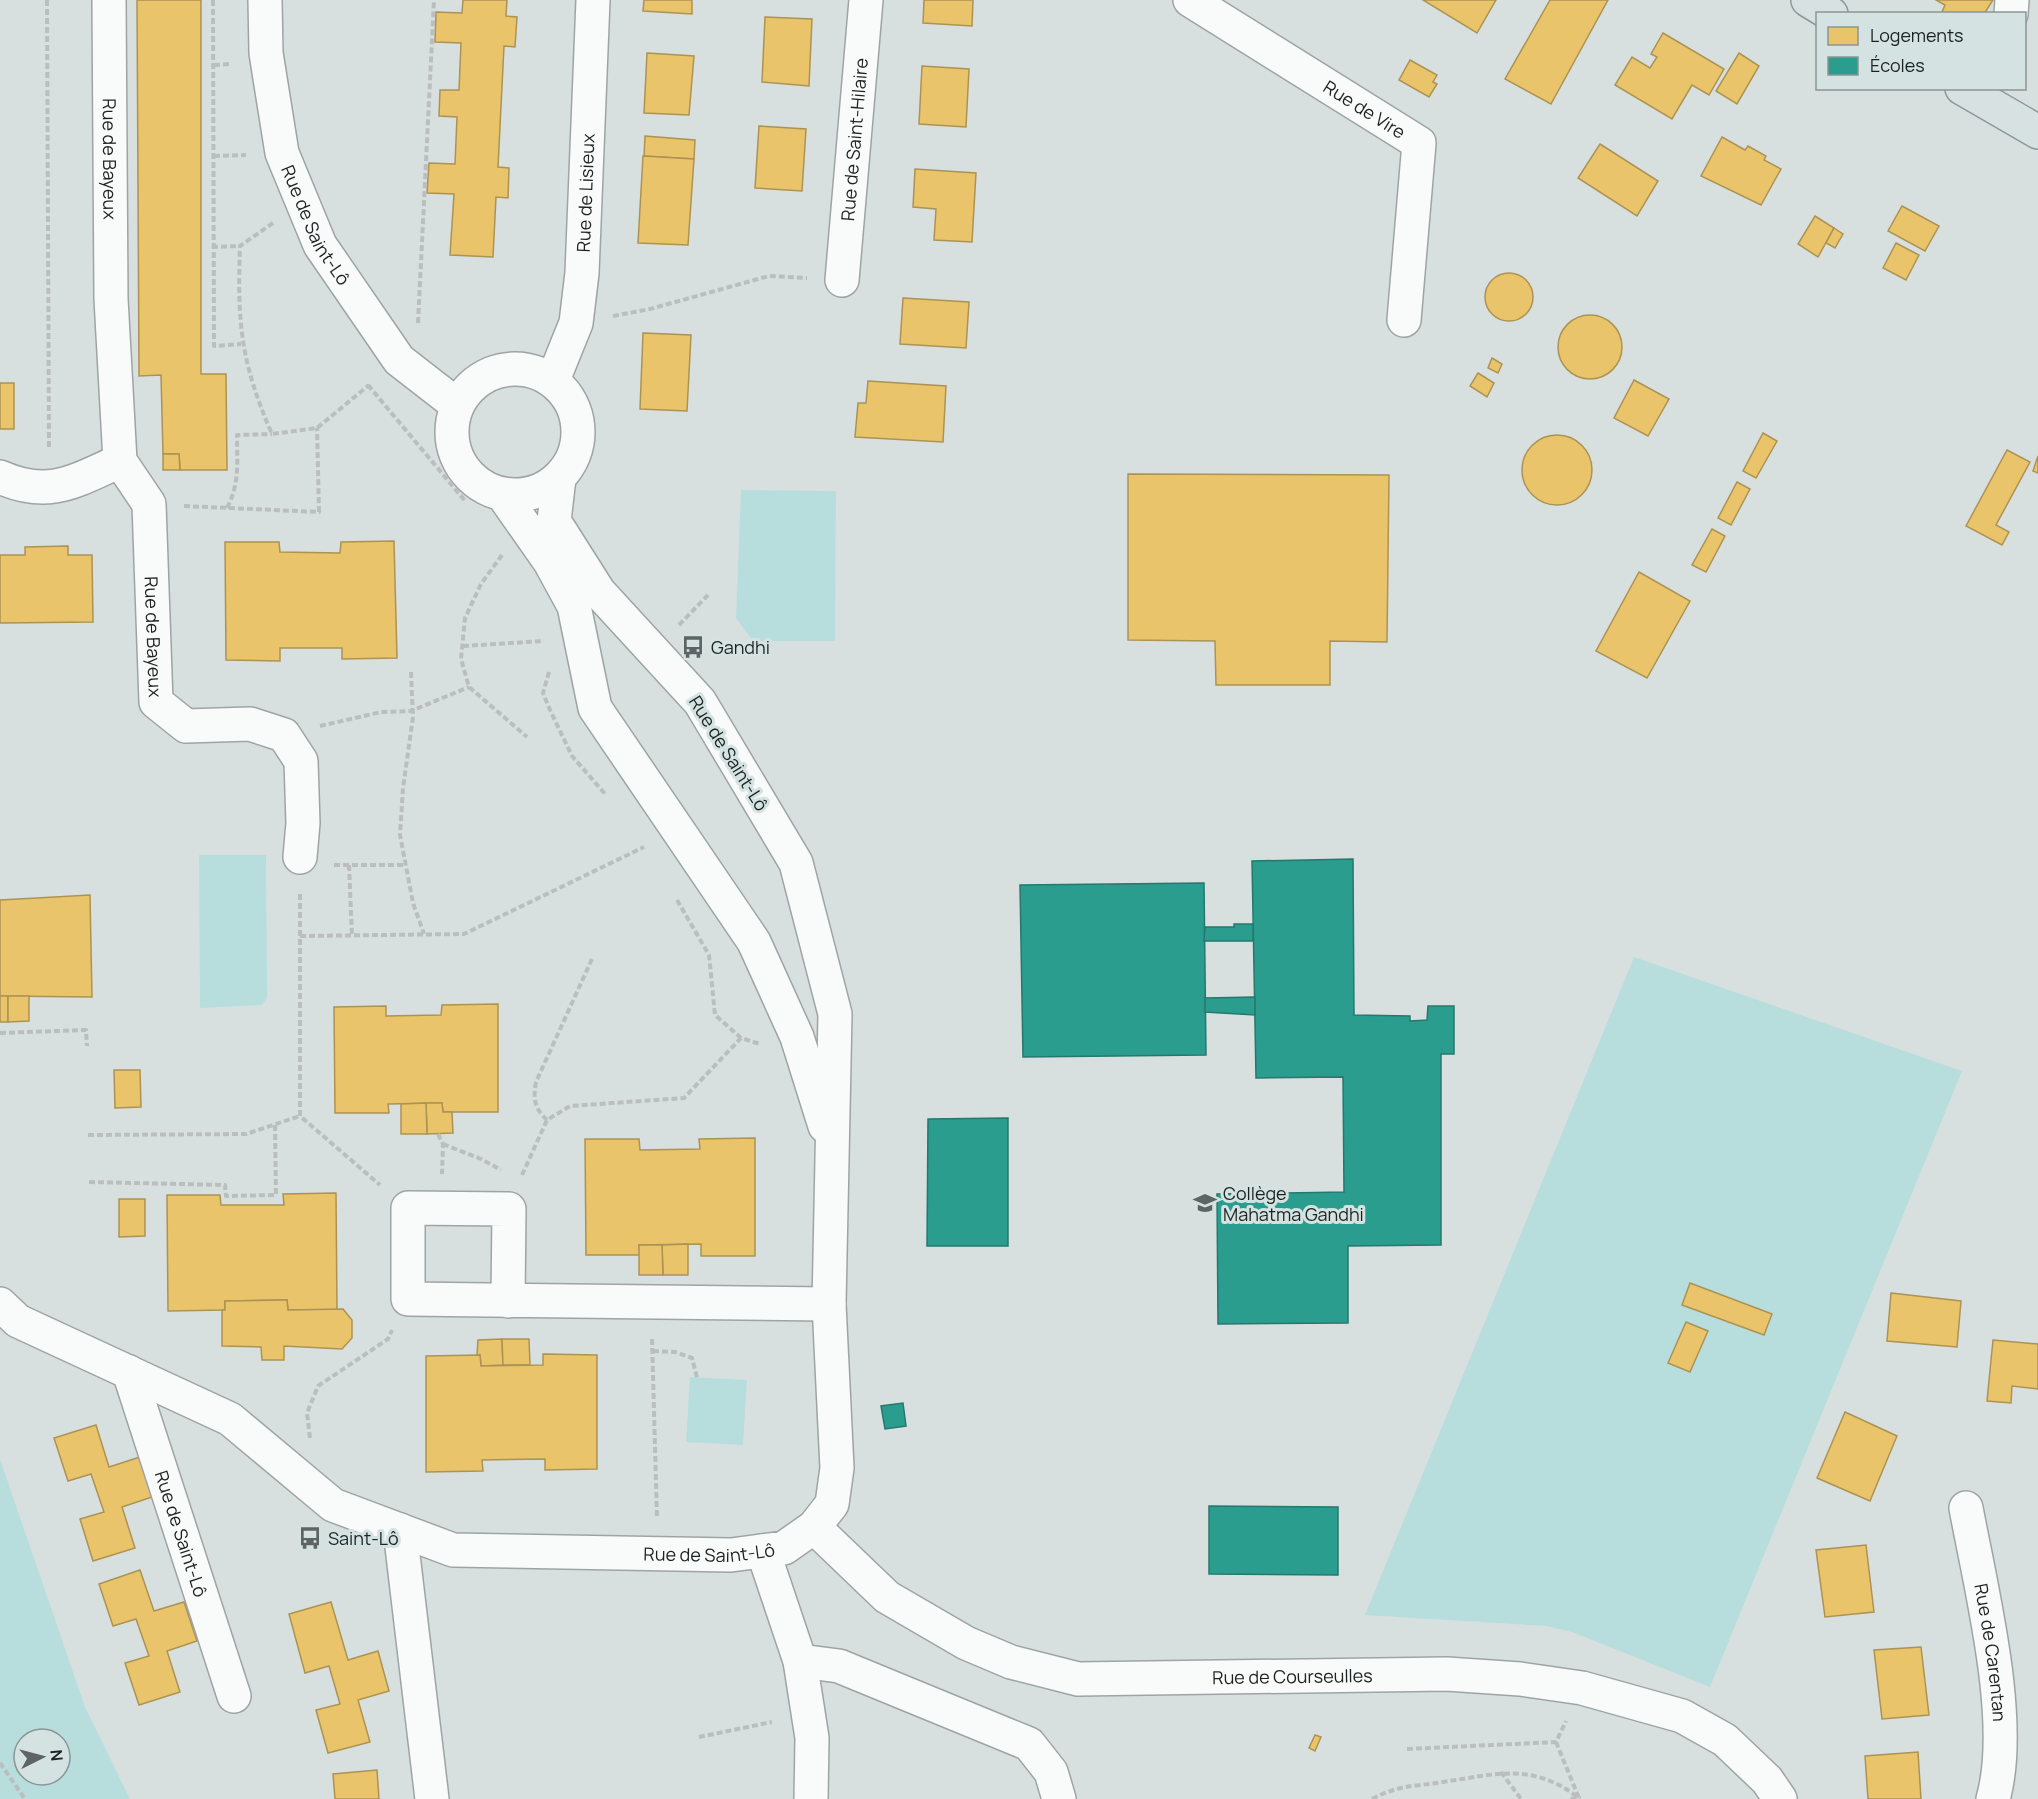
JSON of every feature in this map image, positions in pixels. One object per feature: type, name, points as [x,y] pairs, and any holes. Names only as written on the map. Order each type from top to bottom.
[{"type":"main road","points":[[1808,0],[1828,12]]},
{"type":"main road","points":[[1970,90],[1994,96],[2038,132]]},
{"type":"street","name":"Rue de Bayeux","points":[[109,0],[111,299],[120,461]]},
{"type":"street","name":"Rue de Saint-Lô","points":[[266,0],[266,52],[282,153],[320,245],[399,360],[457,405]]},
{"type":"street","name":"Rue de Lisieux","points":[[553,380],[576,323],[582,273],[593,0]]},
{"type":"street","name":"Rue de Saint-Hilaire","points":[[842,280],[866,0]]},
{"type":"street","name":"Rue de Vire","points":[[1190,0],[1419,143],[1404,320]]},
{"type":"street","points":[[510,368],[533,370],[553,380],[571,401],[579,428],[575,455],[560,478],[542,489],[524,495],[503,495],[485,488],[470,476],[459,461],[452,443],[452,423],[457,405],[470,386],[489,373],[510,368]]},
{"type":"street","points":[[0,477],[17,485],[49,489],[120,461],[149,504]]},
{"type":"street","name":"Rue de Saint-Lô","points":[[0,1305],[18,1321],[230,1419],[333,1505],[453,1550],[731,1555],[764,1551],[784,1548],[814,1527],[832,1504],[837,1468],[829,1304],[834,1153],[835,1014],[796,863],[700,702],[599,592],[554,521],[560,478]]},
{"type":"street","name":"Rue de Saint-Lô","points":[[503,495],[550,562],[574,606],[595,708],[754,942],[797,1037],[834,1153]]},
{"type":"street","name":"Rue de Bayeux","points":[[149,504],[156,702],[186,726],[250,724],[284,735]]},
{"type":"street","points":[[284,735],[301,761],[300,857]]},
{"type":"street","points":[[767,974],[807,967],[821,959]]},
{"type":"street","points":[[508,1301],[514,1195],[408,1208],[408,1299],[508,1301],[829,1304]]},
{"type":"street","name":"Rue de Saint-Lô","points":[[129,1372],[234,1696]]},
{"type":"street","name":"Rue de Carentan","points":[[1966,1508],[1992,1654],[2000,1721],[1999,1779],[1993,1799]]},
{"type":"street","name":"Rue de Courseulles","points":[[814,1527],[888,1597],[966,1643],[1011,1662],[1078,1679],[1447,1674],[1520,1679],[1582,1689],[1682,1716],[1725,1740],[1767,1780],[1780,1799]]},
{"type":"street","points":[[400,1530],[432,1799]]},
{"type":"street","points":[[764,1551],[800,1661],[812,1738],[811,1799]]},
{"type":"street","points":[[800,1661],[839,1666],[1029,1744],[1051,1772],[1059,1799]]},
{"type":"path","points":[[47,0],[49,489]]},
{"type":"path","points":[[213,0],[213,346],[241,344]]},
{"type":"path","points":[[212,247],[240,246]]},
{"type":"path","points":[[576,323],[650,309],[769,276],[842,280]]},
{"type":"path","points":[[149,504],[319,512],[317,428]]},
{"type":"path","points":[[227,508],[234,494],[239,474],[237,435],[272,434]]},
{"type":"path","points":[[506,550],[481,584],[465,618],[461,659],[470,687],[527,737]]},
{"type":"path","points":[[463,646],[556,640]]},
{"type":"path","points":[[411,672],[411,711],[400,835],[405,865],[424,935]]},
{"type":"path","points":[[284,735],[381,712],[411,711],[470,687]]},
{"type":"path","points":[[300,936],[464,934],[645,846]]},
{"type":"path","points":[[300,857],[300,1116],[344,1157],[408,1208]]},
{"type":"path","points":[[342,865],[405,865]]},
{"type":"path","points":[[350,865],[352,936]]},
{"type":"path","points":[[547,1120],[540,1113],[533,1098],[536,1082],[592,959]]},
{"type":"path","points":[[0,1033],[86,1030],[87,1046]]},
{"type":"path","points":[[443,1144],[481,1159],[514,1195],[547,1120],[570,1106],[684,1098],[741,1038]]},
{"type":"path","points":[[88,1135],[246,1134],[300,1116]]},
{"type":"path","points":[[88,1182],[225,1185],[226,1196],[276,1195],[275,1124]]},
{"type":"path","points":[[297,1475],[310,1442],[308,1413],[318,1386],[388,1339],[408,1299]]},
{"type":"path","points":[[651,1302],[657,1553]]},
{"type":"path","points":[[652,1351],[675,1352],[692,1358],[697,1378]]},
{"type":"path","points":[[1580,1798],[1556,1742],[1582,1689]]},
{"type":"path","points":[[699,1737],[809,1715]]},
{"type":"path","points":[[1407,1749],[1556,1742]]},
{"type":"path","points":[[0,1763],[25,1799]]},
{"type":"path","points":[[1372,1799],[1396,1787],[1500,1772],[1547,1779],[1580,1798]]},
{"type":"path","points":[[1500,1772],[1521,1799]]},
{"type":"path","points":[[1569,1799],[1580,1798]]},
{"type":"shaded area","points":[[741,490],[836,491],[835,641],[753,641],[736,618]]},
{"type":"shaded area","points":[[199,855],[266,855],[267,998],[262,1005],[200,1008]]},
{"type":"shaded area","points":[[1634,957],[1962,1071],[1710,1687],[1572,1632],[1546,1626],[1365,1615]]},
{"type":"shaded area","points":[[690,1377],[747,1380],[743,1445],[686,1442]]},
{"type":"shaded area","points":[[0,1459],[85,1707],[130,1799],[0,1799]]},
{"type":"building: Logements","points":[[137,0],[201,0],[201,374],[226,374],[227,470],[180,470],[179,454],[163,454],[161,375],[139,376]]},
{"type":"building: Logements","points":[[463,0],[507,0],[506,16],[517,17],[515,47],[504,46],[498,167],[509,168],[508,198],[496,197],[493,257],[450,255],[454,194],[427,193],[429,163],[455,164],[457,117],[439,116],[440,90],[459,90],[461,43],[435,42],[436,12],[462,13]]},
{"type":"building: Logements","points":[[644,0],[692,0],[692,14],[643,11]]},
{"type":"building: Logements","points":[[924,0],[973,0],[972,26],[923,23]]},
{"type":"building: Logements","points":[[1423,0],[1496,0],[1477,33]]},
{"type":"building: Logements","points":[[1550,0],[1608,0],[1551,104],[1505,79]]},
{"type":"building: Logements","points":[[1936,0],[1993,0],[1985,12],[1942,12],[1945,5]]},
{"type":"building: Logements","points":[[765,17],[812,19],[809,86],[762,82]]},
{"type":"building: Logements","points":[[1663,33],[1724,69],[1709,95],[1692,85],[1672,119],[1615,85],[1632,57],[1650,68],[1657,57],[1651,54]]},
{"type":"building: Logements","points":[[647,53],[694,56],[689,115],[644,113]]},
{"type":"building: Logements","points":[[1739,53],[1759,66],[1737,104],[1716,91]]},
{"type":"building: Logements","points":[[1410,60],[1437,75],[1433,82],[1437,84],[1429,97],[1399,80]]},
{"type":"building: Logements","points":[[922,66],[969,69],[966,127],[919,124]]},
{"type":"building: Logements","points":[[759,126],[806,129],[802,191],[755,188]]},
{"type":"building: Logements","points":[[645,136],[695,140],[694,159],[644,156]]},
{"type":"building: Logements","points":[[1722,137],[1745,150],[1748,146],[1766,156],[1764,160],[1781,169],[1761,205],[1701,176]]},
{"type":"building: Logements","points":[[1600,144],[1658,181],[1637,216],[1578,178]]},
{"type":"building: Logements","points":[[643,156],[694,159],[688,245],[638,243]]},
{"type":"building: Logements","points":[[915,169],[976,173],[972,242],[934,240],[936,209],[913,207]]},
{"type":"building: Logements","points":[[1902,206],[1939,226],[1925,251],[1888,231]]},
{"type":"building: Logements","points":[[1815,216],[1834,228],[1818,257],[1798,244]]},
{"type":"building: Logements","points":[[1834,228],[1843,234],[1835,248],[1826,243]]},
{"type":"building: Logements","points":[[1896,243],[1919,255],[1906,280],[1883,268]]},
{"type":"building: Logements","points":[[1504,273],[1514,273],[1526,280],[1533,292],[1533,302],[1526,314],[1514,321],[1504,321],[1489,310],[1485,302],[1485,292],[1496,277]]},
{"type":"building: Logements","points":[[903,298],[969,302],[966,348],[900,344]]},
{"type":"building: Logements","points":[[1584,315],[1596,315],[1613,324],[1620,335],[1622,347],[1620,359],[1613,370],[1596,379],[1584,379],[1572,374],[1563,365],[1558,353],[1558,341],[1563,329],[1572,320]]},
{"type":"building: Logements","points":[[643,333],[691,335],[687,411],[640,409]]},
{"type":"building: Logements","points":[[1492,358],[1502,364],[1498,373],[1488,368]]},
{"type":"building: Logements","points":[[1478,373],[1494,383],[1487,397],[1470,386]]},
{"type":"building: Logements","points":[[1634,380],[1669,399],[1648,436],[1614,418]]},
{"type":"building: Logements","points":[[868,381],[946,386],[943,442],[855,437],[858,403],[866,403]]},
{"type":"building: Logements","points":[[0,383],[14,383],[14,429],[0,429]]},
{"type":"building: Logements","points":[[1763,433],[1777,441],[1756,478],[1743,471]]},
{"type":"building: Logements","points":[[1557,435],[1570,438],[1582,445],[1589,457],[1592,470],[1589,483],[1582,495],[1570,502],[1557,505],[1544,502],[1532,495],[1525,483],[1522,470],[1525,457],[1532,445],[1544,438]]},
{"type":"building: Logements","points":[[2007,450],[2030,462],[1996,525],[2009,532],[2002,545],[1966,526]]},
{"type":"building: Logements","points":[[163,454],[179,454],[180,470],[163,470]]},
{"type":"building: Logements","points":[[2038,456],[2038,473],[2033,471]]},
{"type":"building: Logements","points":[[1128,474],[1389,475],[1387,642],[1330,641],[1330,685],[1216,685],[1215,641],[1128,640]]},
{"type":"building: Logements","points":[[1737,482],[1750,489],[1731,525],[1718,518]]},
{"type":"building: Logements","points":[[1712,529],[1725,536],[1706,572],[1692,565]]},
{"type":"building: Logements","points":[[394,541],[397,658],[342,659],[342,648],[280,648],[280,661],[226,660],[225,542],[279,542],[280,552],[340,553],[341,542]]},
{"type":"building: Logements","points":[[68,546],[68,555],[92,555],[93,622],[0,623],[0,555],[25,555],[25,547]]},
{"type":"building: Logements","points":[[1639,572],[1690,601],[1647,678],[1596,651]]},
{"type":"building: Logements","points":[[90,895],[92,997],[0,996],[0,900]]},
{"type":"building: Logements","points":[[0,996],[8,996],[8,1022],[0,1022]]},
{"type":"building: Logements","points":[[8,996],[29,996],[29,1021],[8,1022]]},
{"type":"building: Logements","points":[[498,1004],[498,1112],[443,1112],[442,1103],[388,1104],[389,1113],[335,1113],[334,1007],[386,1006],[386,1016],[441,1015],[442,1005]]},
{"type":"building: Logements","points":[[114,1070],[140,1070],[141,1107],[115,1108]]},
{"type":"building: Logements","points":[[426,1103],[442,1103],[443,1112],[452,1112],[453,1133],[427,1134]]},
{"type":"building: Logements","points":[[426,1103],[427,1134],[401,1134],[401,1104]]},
{"type":"building: Logements","points":[[755,1138],[755,1256],[701,1256],[701,1244],[639,1245],[640,1255],[586,1255],[585,1139],[639,1139],[640,1150],[700,1149],[699,1139]]},
{"type":"building: Logements","points":[[336,1193],[337,1310],[288,1310],[287,1300],[284,1300],[225,1301],[225,1310],[168,1311],[167,1195],[220,1195],[221,1205],[284,1205],[283,1194]]},
{"type":"building: Logements","points":[[119,1199],[145,1199],[145,1236],[119,1237]]},
{"type":"building: Logements","points":[[688,1244],[688,1275],[663,1275],[662,1245]]},
{"type":"building: Logements","points":[[639,1245],[662,1245],[663,1275],[639,1275]]},
{"type":"building: Logements","points":[[1690,1283],[1772,1314],[1764,1335],[1682,1305]]},
{"type":"building: Logements","points":[[1891,1293],[1961,1301],[1957,1347],[1887,1341]]},
{"type":"building: Logements","points":[[287,1300],[288,1310],[343,1309],[352,1320],[352,1338],[342,1349],[284,1346],[284,1360],[262,1360],[261,1347],[222,1346],[222,1310],[225,1310],[225,1301]]},
{"type":"building: Logements","points":[[1686,1322],[1708,1331],[1690,1372],[1668,1363]]},
{"type":"building: Logements","points":[[502,1339],[503,1365],[481,1366],[480,1355],[477,1355],[478,1340]]},
{"type":"building: Logements","points":[[502,1339],[529,1339],[530,1365],[503,1365]]},
{"type":"building: Logements","points":[[1993,1340],[2038,1344],[2038,1389],[2012,1386],[2011,1403],[1987,1401]]},
{"type":"building: Logements","points":[[543,1354],[597,1355],[597,1469],[545,1470],[545,1459],[482,1460],[483,1471],[426,1472],[426,1356],[480,1355],[481,1366],[543,1365]]},
{"type":"building: Logements","points":[[1845,1412],[1897,1436],[1870,1501],[1817,1478]]},
{"type":"building: Logements","points":[[96,1425],[109,1467],[140,1457],[152,1497],[122,1507],[135,1548],[93,1561],[80,1519],[104,1512],[91,1474],[68,1481],[54,1438]]},
{"type":"building: Logements","points":[[1866,1545],[1874,1612],[1825,1617],[1816,1550]]},
{"type":"building: Logements","points":[[140,1570],[154,1611],[184,1602],[197,1641],[167,1651],[180,1692],[139,1705],[125,1663],[149,1656],[136,1619],[113,1626],[99,1584]]},
{"type":"building: Logements","points":[[331,1602],[348,1660],[378,1651],[389,1691],[358,1700],[370,1742],[328,1753],[316,1710],[340,1704],[329,1666],[305,1673],[289,1614]]},
{"type":"building: Logements","points":[[1921,1647],[1929,1715],[1882,1719],[1874,1650]]},
{"type":"building: Logements","points":[[1315,1735],[1321,1737],[1315,1751],[1309,1748]]},
{"type":"building: Logements","points":[[1918,1752],[1921,1799],[1868,1799],[1865,1756]]},
{"type":"building: Logements","points":[[377,1770],[379,1799],[335,1799],[333,1774]]},
{"type":"building: Écoles","points":[[1353,859],[1354,1015],[1410,1016],[1410,1021],[1427,1020],[1428,1006],[1454,1006],[1454,1054],[1441,1054],[1441,1245],[1348,1246],[1348,1323],[1218,1324],[1217,1194],[1344,1192],[1343,1077],[1256,1078],[1252,861]]},
{"type":"building: Écoles","points":[[1204,883],[1206,1055],[1023,1057],[1020,885]]},
{"type":"building: Écoles","points":[[1234,924],[1253,924],[1253,941],[1204,941],[1205,927],[1234,927]]},
{"type":"building: Écoles","points":[[1255,997],[1255,1015],[1205,1012],[1205,998]]},
{"type":"building: Écoles","points":[[1008,1118],[1008,1246],[927,1246],[928,1119]]},
{"type":"building: Écoles","points":[[903,1403],[906,1426],[885,1429],[881,1406]]},
{"type":"building: Écoles","points":[[1209,1506],[1338,1507],[1338,1575],[1209,1574]]},
{"type":"place","name":"Gandhi","points":[[693,647]]},
{"type":"place","name":"Collège Mahatma Gandhi","points":[[1205,1203]]},
{"type":"place","name":"Saint-Lô","points":[[310,1538]]}]
